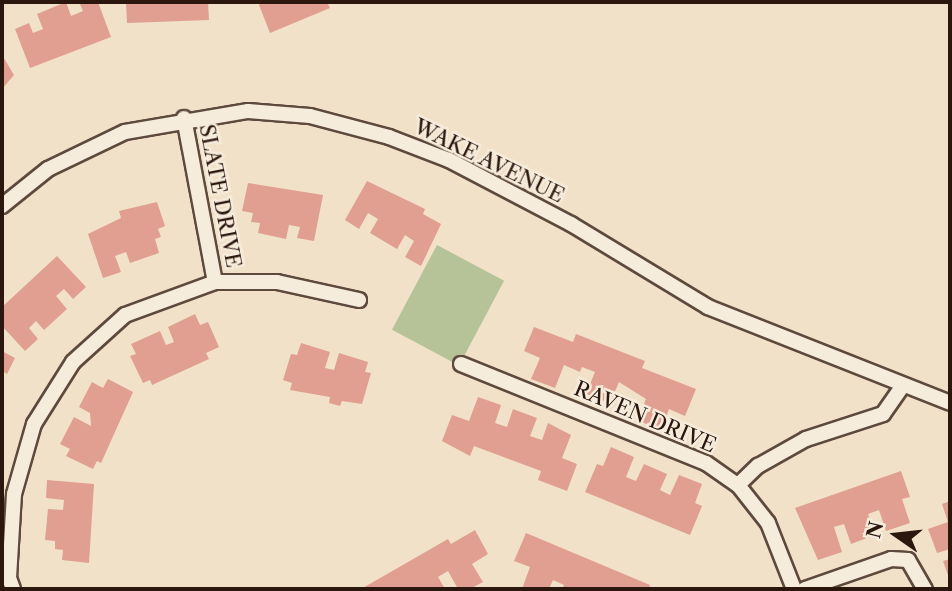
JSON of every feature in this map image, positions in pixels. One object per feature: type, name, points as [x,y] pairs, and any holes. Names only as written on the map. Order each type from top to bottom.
[{"type":"street","name":"WAKE AVENUE","points":[[2,206],[48,169],[125,132],[184,118],[248,111],[310,116],[389,137],[449,160],[571,224],[708,307],[950,403]]},
{"type":"street","name":"SLATE DRIVE","points":[[184,118],[215,282]]},
{"type":"street","points":[[8,582],[14,494],[34,424],[73,362],[125,315],[174,293],[215,282],[277,282],[359,300]]},
{"type":"street","name":"RAVEN DRIVE","points":[[461,364],[706,463],[738,485],[768,523],[794,589]]},
{"type":"street","points":[[738,485],[758,466],[806,439],[883,414],[903,385]]},
{"type":"street","points":[[805,589],[891,559],[908,559],[925,589]]},
{"type":"green space","points":[[437,245],[504,281],[459,365],[392,330]]},
{"type":"building","points":[[66,2],[71,16],[83,11],[79,2],[98,2],[111,37],[30,68],[15,29],[29,23],[33,33],[43,29],[37,14]]},
{"type":"building","points":[[126,2],[208,2],[209,20],[127,23]]},
{"type":"building","points":[[261,2],[327,2],[330,8],[270,33],[259,5]]},
{"type":"building","points":[[2,55],[14,75],[2,89]]},
{"type":"building","points":[[367,181],[425,209],[423,214],[441,224],[421,266],[405,257],[414,241],[405,235],[397,249],[370,233],[378,219],[368,213],[359,229],[345,220]]},
{"type":"building","points":[[248,183],[323,195],[314,241],[297,238],[300,227],[289,225],[286,239],[258,233],[260,223],[251,222],[253,213],[242,211]]},
{"type":"building","points":[[157,202],[165,226],[158,229],[161,237],[155,239],[159,253],[130,263],[126,252],[115,256],[121,272],[103,278],[88,234],[121,218],[119,211]]},
{"type":"building","points":[[57,256],[86,287],[73,299],[64,289],[56,296],[67,309],[44,330],[36,321],[29,328],[38,339],[25,351],[2,326],[2,307]]},
{"type":"building","points":[[195,314],[200,325],[208,322],[219,347],[206,353],[209,359],[152,385],[150,380],[143,383],[130,356],[136,354],[131,344],[160,331],[166,345],[174,342],[168,327]]},
{"type":"building","points":[[534,327],[573,342],[576,334],[645,361],[642,368],[696,389],[685,416],[669,409],[661,430],[637,420],[646,399],[619,382],[610,403],[586,394],[595,372],[582,367],[580,372],[564,365],[555,388],[531,379],[540,358],[524,351]]},
{"type":"building","points":[[301,343],[330,352],[325,368],[334,370],[339,353],[368,362],[365,372],[371,373],[362,404],[342,401],[340,406],[329,403],[330,397],[290,390],[292,383],[283,380],[291,354],[297,355]]},
{"type":"building","points":[[2,351],[15,358],[7,374],[2,371]]},
{"type":"building","points":[[108,379],[133,392],[101,463],[97,461],[93,469],[66,456],[70,449],[60,444],[74,417],[91,426],[90,413],[79,407],[92,382],[103,388]]},
{"type":"building","points":[[478,397],[501,405],[495,423],[507,427],[513,409],[537,418],[530,436],[542,440],[548,423],[571,435],[562,458],[577,464],[567,491],[538,480],[541,471],[474,446],[470,456],[442,441],[452,415],[469,421]]},
{"type":"building","points":[[611,447],[634,457],[626,477],[636,481],[644,464],[667,474],[660,490],[670,495],[679,475],[702,484],[695,503],[702,506],[690,535],[585,492],[597,464],[603,466]]},
{"type":"building","points":[[901,471],[910,497],[902,499],[910,523],[886,531],[879,510],[868,514],[875,535],[851,544],[844,524],[834,527],[842,552],[818,560],[795,508]]},
{"type":"building","points":[[47,480],[94,484],[89,563],[62,560],[63,550],[55,549],[55,541],[45,540],[48,509],[63,510],[64,500],[46,498]]},
{"type":"building","points":[[950,501],[950,549],[937,553],[928,529],[948,522],[942,504]]},
{"type":"building","points":[[475,530],[488,554],[472,564],[483,582],[470,589],[458,589],[448,571],[438,577],[445,589],[361,589],[448,539],[451,544]]},
{"type":"building","points":[[526,533],[650,585],[649,589],[562,589],[564,585],[553,580],[549,589],[522,589],[530,567],[514,561]]},
{"type":"building","points":[[950,559],[950,581],[943,561]]}]
